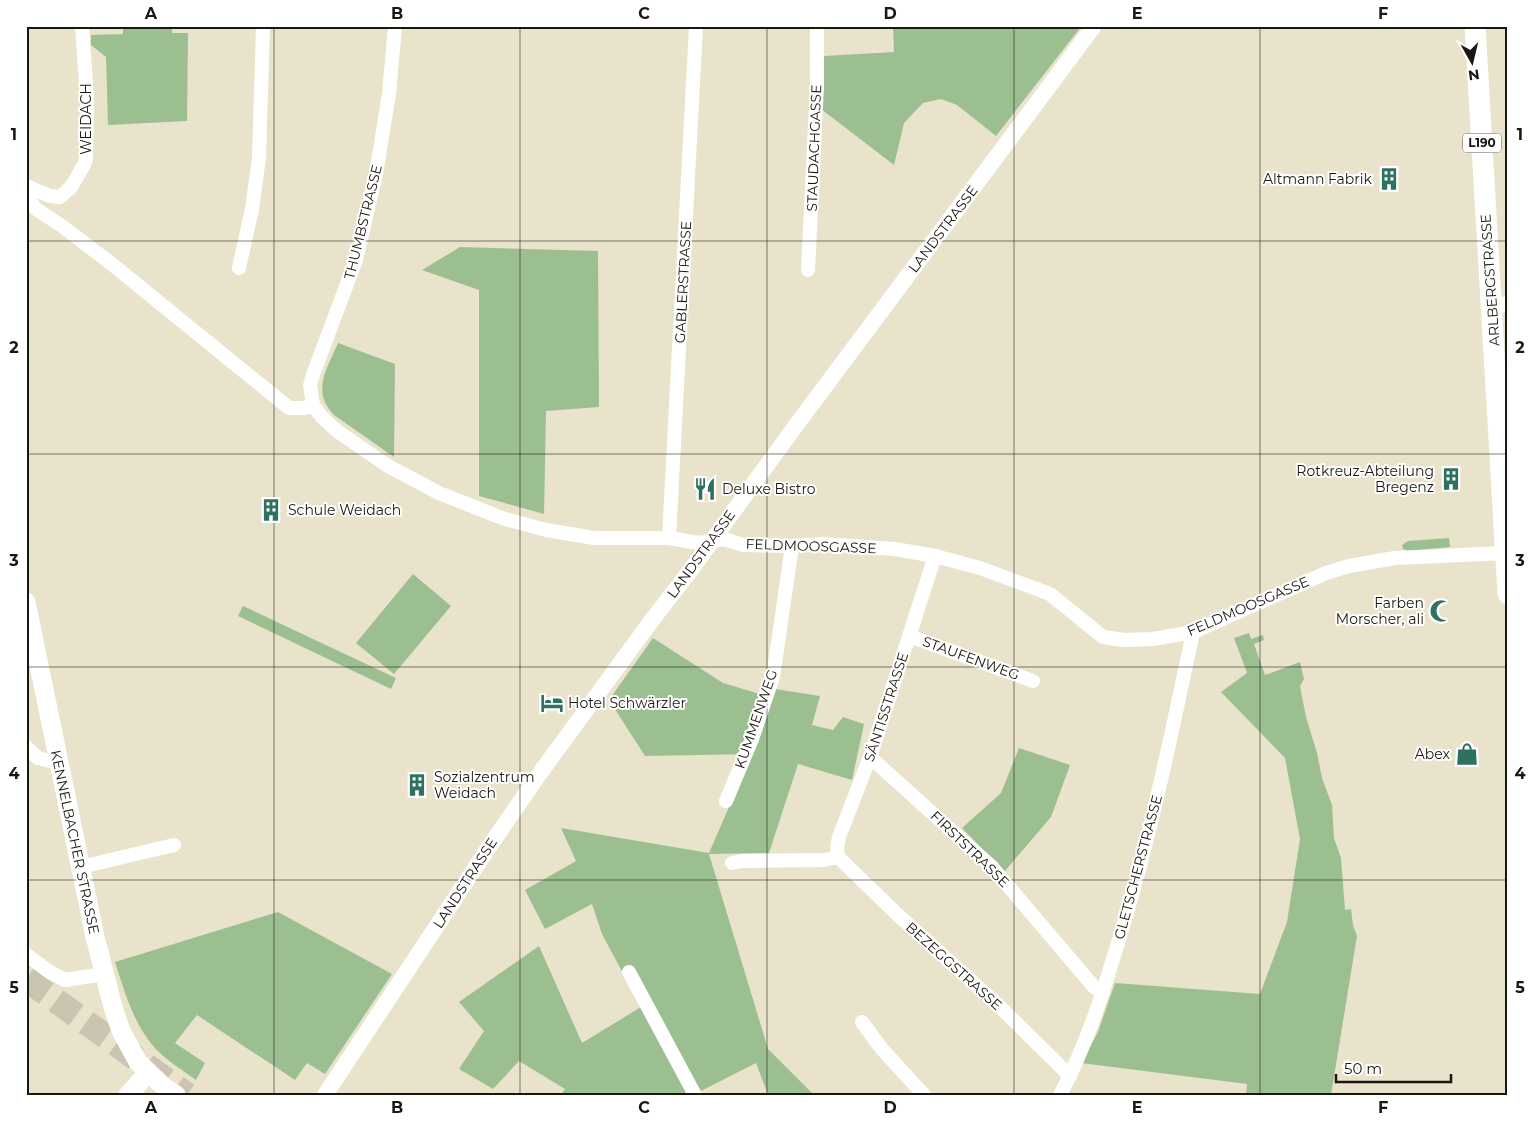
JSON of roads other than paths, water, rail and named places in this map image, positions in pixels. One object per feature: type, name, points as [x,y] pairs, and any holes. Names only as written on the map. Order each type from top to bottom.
[{"type":"main road","name":"ARLBERGSTRASSE","points":[[1475,26],[1500,305],[1508,594]]},
{"type":"main road","name":"KENNELBACHER STRASSE","points":[[26,602],[58,763],[104,974],[121,1031],[133,1055],[165,1092]]},
{"type":"main road","points":[[128,1095],[148,1073]]},
{"type":"street","name":"WEIDACH","points":[[26,186],[50,196],[60,197],[72,187],[84,165],[87,150],[88,98],[82,26]]},
{"type":"street","points":[[240,268],[252,209],[259,158],[263,26]]},
{"type":"street","name":"THUMBSTRASSE","points":[[313,405],[310,385],[356,260],[376,174],[389,94],[395,26]]},
{"type":"street","name":"GABLERSTRASSE","points":[[669,538],[696,26]]},
{"type":"street","name":"STAUDACHGASSE","points":[[808,270],[817,86],[817,26]]},
{"type":"street","name":"LANDSTRASSE","points":[[326,1095],[488,847],[711,541],[1094,26]]},
{"type":"street","points":[[28,199],[36,209],[62,226],[113,265],[289,408],[304,408],[313,405]]},
{"type":"street","name":"FELDMOOSGASSE","points":[[313,405],[321,416],[337,431],[396,470],[439,493],[502,518],[546,530],[594,538],[669,538],[699,543],[724,539],[743,544],[792,546],[824,544],[895,549],[935,556],[980,568],[1050,594],[1103,637],[1124,640],[1153,639],[1193,632],[1326,573],[1349,566],[1395,558],[1506,547]]},
{"type":"street","name":"KUMMENWEG","points":[[726,802],[752,739],[773,677],[792,546]]},
{"type":"street","name":"SÄNTISSTRASSE","points":[[838,857],[836,847],[839,837],[870,757],[935,556]]},
{"type":"street","name":"GLETSCHERSTRASSE","points":[[1060,1095],[1091,1029],[1126,915],[1150,828],[1193,632]]},
{"type":"street","name":"STAUFENWEG","points":[[909,636],[1032,681]]},
{"type":"street","points":[[26,747],[38,758],[58,763]]},
{"type":"street","name":"FIRSTSTRASSE","points":[[870,757],[992,867],[1094,987],[1103,992]]},
{"type":"street","points":[[81,867],[174,845]]},
{"type":"street","points":[[732,864],[742,861],[824,860],[838,857]]},
{"type":"street","name":"BEZEGGSTRASSE","points":[[838,857],[899,916],[997,1004],[1070,1076]]},
{"type":"street","points":[[26,954],[48,971],[65,980],[104,974]]},
{"type":"street","points":[[629,972],[695,1095]]},
{"type":"street","points":[[862,1022],[881,1048],[924,1095]]},
{"type":"tunnel","points":[[26,979],[187,1095]]},
{"type":"place","name":"Altmann Fabrik","points":[[1389,179]]},
{"type":"place","name":"Rotkreuz-Abteilung Bregenz","points":[[1451,479]]},
{"type":"place","name":"Deluxe Bistro","points":[[705,489]]},
{"type":"place","name":"Schule Weidach","points":[[271,510]]},
{"type":"place","name":"Farben Morscher, ali","points":[[1441,611]]},
{"type":"place","name":"Hotel Schwärzler","points":[[552,703]]},
{"type":"place","name":"Abex","points":[[1467,754]]},
{"type":"place","name":"Sozialzentrum Weidach","points":[[417,785]]}]
